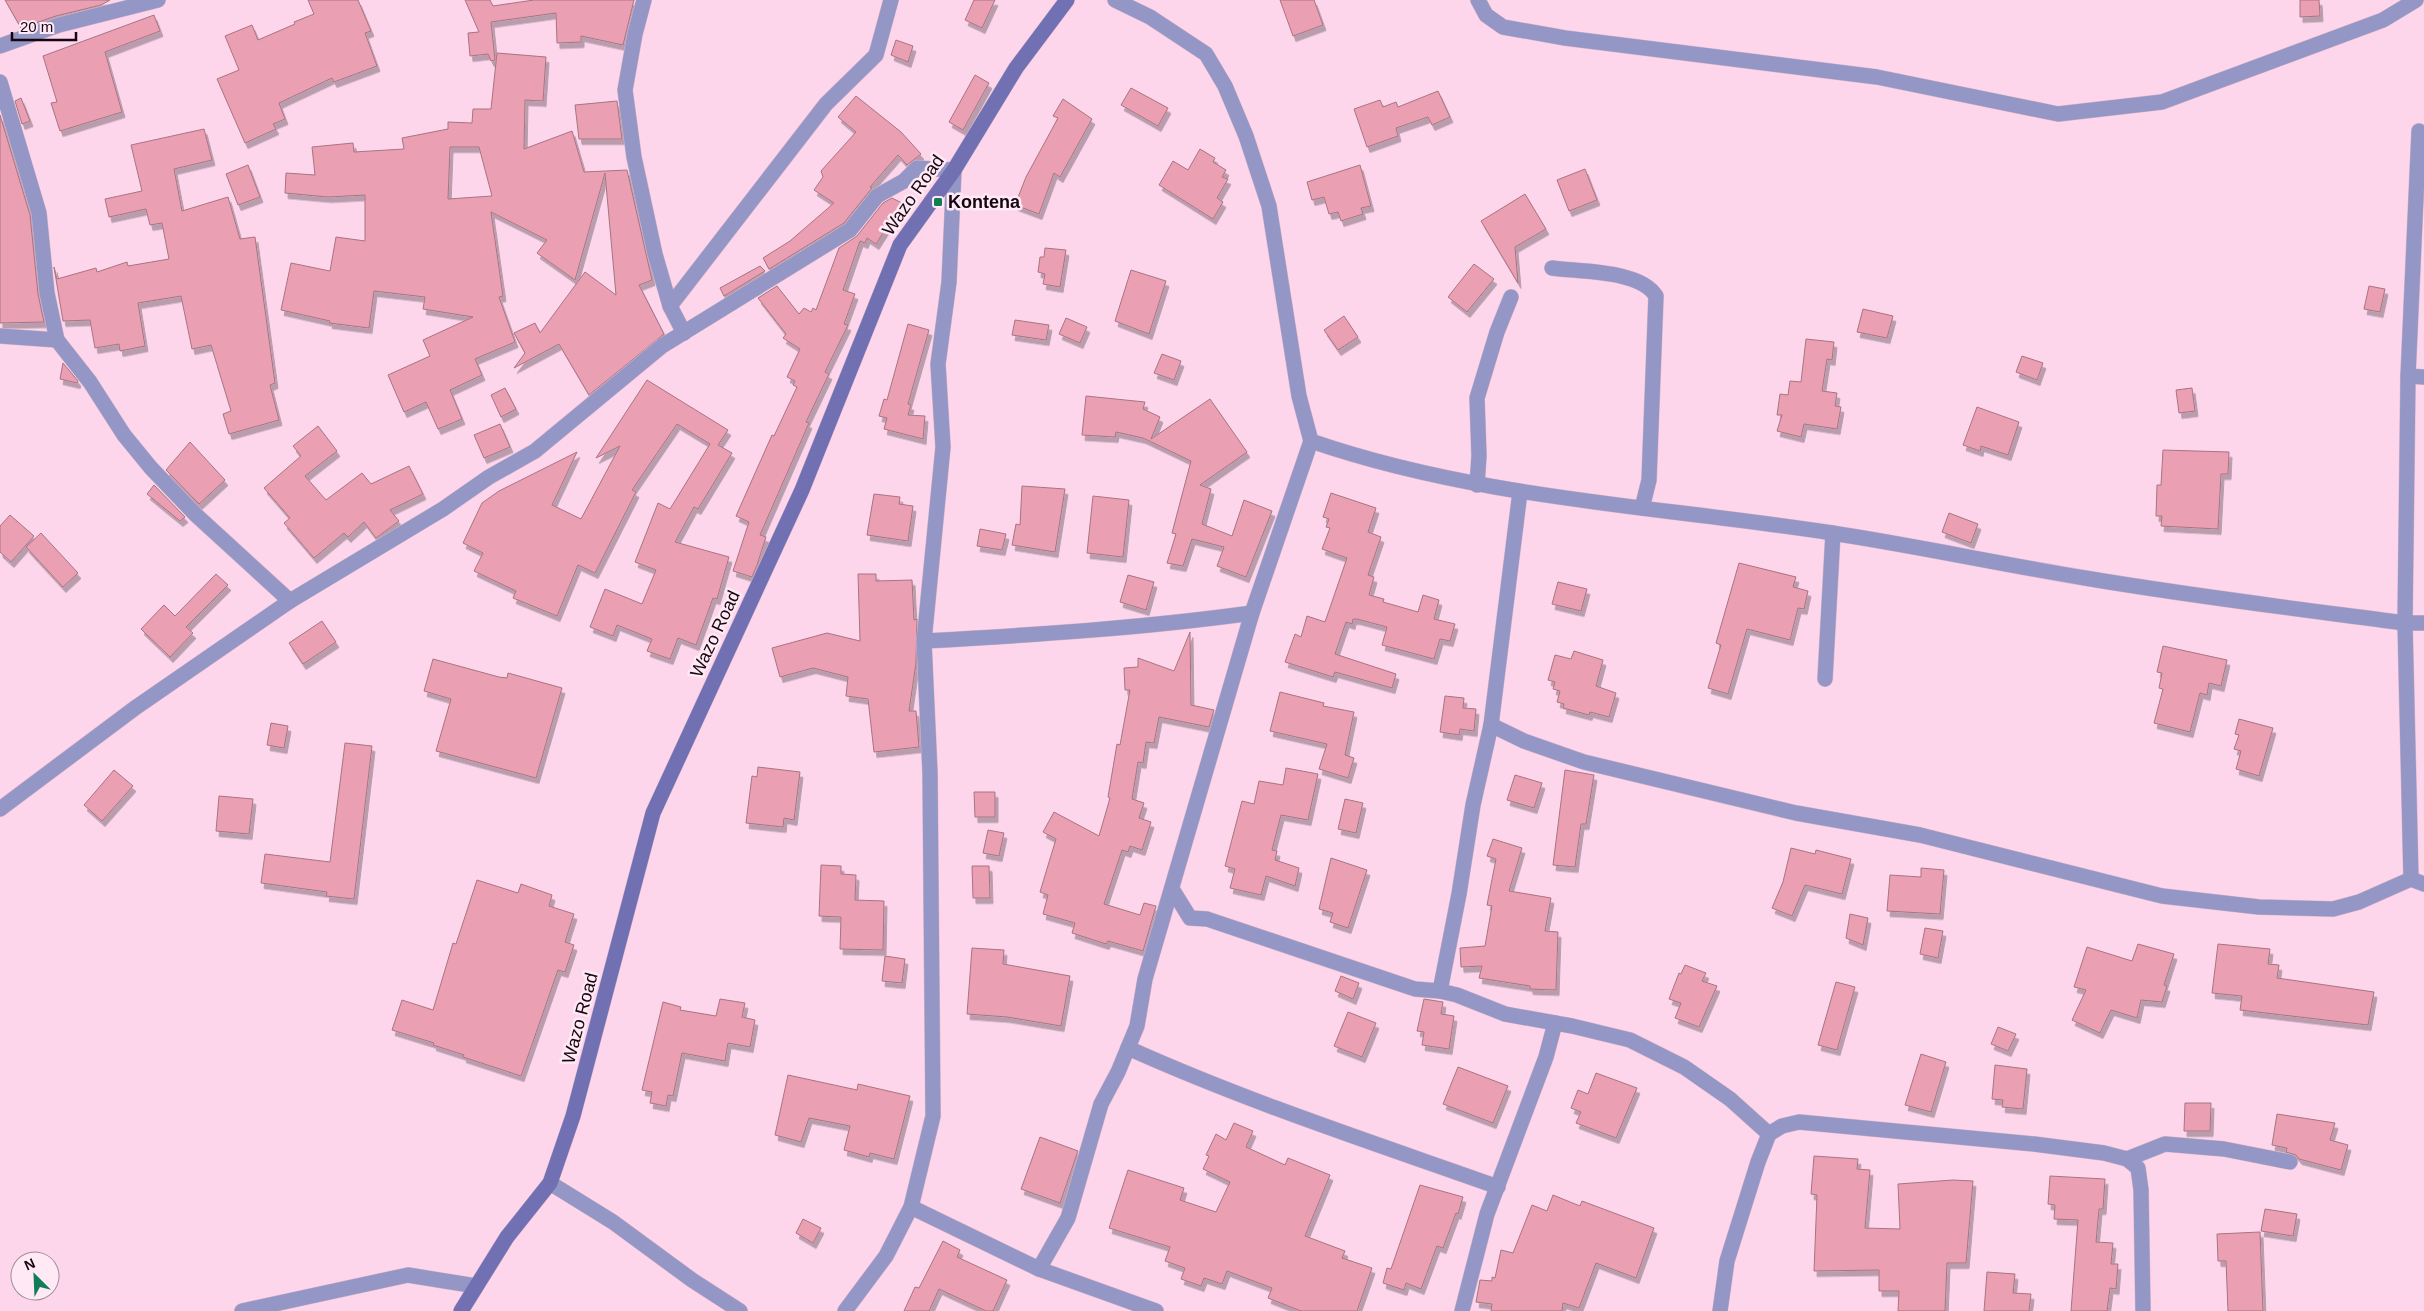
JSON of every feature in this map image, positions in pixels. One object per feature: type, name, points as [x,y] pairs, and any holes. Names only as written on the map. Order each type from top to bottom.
[{"type":"main road","name":"Wazo Road","points":[[461,1311],[507,1237],[550,1183],[573,1116],[653,813],[802,490],[900,245],[954,170],[1016,68],[1067,0]]},
{"type":"street","points":[[0,46],[59,25],[158,0]]},
{"type":"street","points":[[644,0],[635,34],[625,90],[642,202],[654,254],[670,306],[684,333]]},
{"type":"street","points":[[670,306],[826,104],[876,56],[891,0]]},
{"type":"street","points":[[1039,1268],[1068,1218],[1101,1104],[1137,1026],[1145,978],[1252,613],[1311,441],[1299,396],[1268,206],[1246,136],[1226,86],[1206,54],[1150,17],[1116,0]]},
{"type":"street","points":[[1478,0],[1486,15],[1503,27],[1565,38],[1877,77],[2058,114],[2162,102],[2383,20],[2416,0]]},
{"type":"street","points":[[0,82],[39,213],[47,293],[57,340],[90,382],[124,435],[151,468],[196,515],[290,600]]},
{"type":"street","points":[[1491,724],[1524,741],[1584,762],[1796,813],[1920,836],[2162,896],[2259,907],[2333,909],[2418,882],[2405,623],[2408,376],[2419,131]]},
{"type":"street","points":[[0,809],[135,708],[290,600],[443,509],[489,477],[535,450],[662,346],[850,230],[877,196],[904,181],[917,168],[954,170],[949,282],[938,364],[943,446],[924,641],[930,773],[933,1116],[911,1207],[886,1256],[845,1311]]},
{"type":"street","points":[[1552,268],[1622,276],[1640,282],[1652,289],[1656,296],[1649,480],[1642,508]]},
{"type":"street","points":[[1477,485],[1479,456],[1477,398],[1497,332],[1511,297]]},
{"type":"street","points":[[0,336],[57,340]]},
{"type":"street","points":[[2408,376],[2424,377]]},
{"type":"street","points":[[1311,441],[1366,460],[1477,485],[1832,533],[2085,579],[2226,600],[2405,623],[2424,623]]},
{"type":"street","points":[[1440,991],[1459,894],[1473,805],[1491,724],[1520,492]]},
{"type":"street","points":[[1825,679],[1832,533]]},
{"type":"street","points":[[924,641],[1067,633],[1172,624],[1252,613]]},
{"type":"street","points":[[1172,890],[1190,918],[1207,919],[1415,989],[1440,991],[1457,995],[1505,1014],[1630,1040],[1684,1066],[1730,1099],[1769,1134]]},
{"type":"street","points":[[1462,1311],[1487,1214],[1546,1057],[1555,1023]]},
{"type":"street","points":[[1128,1048],[1177,1070],[1278,1108],[1498,1187]]},
{"type":"street","points":[[1720,1311],[1727,1261],[1758,1162],[1769,1134],[1782,1126],[1799,1122],[2034,1144],[2104,1153],[2127,1158],[2138,1168],[2141,1190],[2143,1311]]},
{"type":"street","points":[[2127,1158],[2165,1144],[2224,1149],[2290,1162]]},
{"type":"street","points":[[550,1183],[613,1222],[692,1280],[740,1311]]},
{"type":"street","points":[[911,1207],[1039,1268],[1156,1311]]},
{"type":"street","points":[[242,1311],[408,1275],[476,1286]]},
{"type":"building","points":[[5,0],[110,0],[101,5],[56,16],[21,28]]},
{"type":"building","points":[[308,0],[358,0],[371,31],[365,33],[377,66],[334,82],[332,78],[279,103],[285,119],[273,124],[276,129],[245,143],[217,79],[239,70],[225,36],[252,25],[258,40],[295,24],[294,22],[314,14]]},
{"type":"building","points":[[465,0],[490,0],[493,6],[534,0],[634,0],[623,45],[581,36],[581,42],[557,43],[556,13],[491,22],[495,60],[491,61],[488,54],[470,56],[468,33],[479,32]]},
{"type":"building","points":[[974,0],[995,0],[982,28],[965,20]]},
{"type":"building","points":[[1280,0],[1314,0],[1323,25],[1293,36]]},
{"type":"building","points":[[2300,0],[2319,0],[2320,16],[2300,17]]},
{"type":"building","points":[[154,15],[160,31],[105,52],[122,112],[60,131],[51,103],[57,102],[43,56]]},
{"type":"building","points":[[896,40],[913,46],[908,62],[891,55]]},
{"type":"building","points":[[497,53],[546,57],[543,101],[525,100],[524,149],[572,131],[584,172],[627,170],[652,280],[639,285],[664,334],[589,395],[559,344],[514,368],[525,353],[514,333],[535,323],[540,333],[585,272],[616,295],[605,173],[575,280],[537,253],[547,240],[491,212],[503,296],[499,297],[515,342],[475,359],[482,375],[450,390],[462,419],[438,429],[426,402],[404,412],[388,375],[430,356],[423,340],[473,317],[423,309],[425,297],[374,291],[369,328],[329,323],[330,321],[281,310],[291,263],[330,271],[336,237],[365,241],[365,195],[328,197],[285,193],[286,173],[315,175],[312,147],[353,143],[354,152],[404,149],[402,138],[448,129],[448,122],[472,123],[473,109],[491,109]],"holes":[[[450,147],[479,147],[492,196],[448,199]]]},
{"type":"building","points":[[975,75],[989,83],[963,130],[949,122]]},
{"type":"building","points":[[1131,88],[1168,108],[1158,126],[1121,105]]},
{"type":"building","points":[[1438,91],[1450,117],[1432,125],[1428,117],[1396,128],[1398,136],[1367,147],[1354,109],[1380,100],[1383,107],[1396,102],[1398,107]]},
{"type":"building","points":[[856,96],[901,132],[921,154],[907,165],[898,155],[870,187],[872,188],[844,223],[769,269],[763,258],[790,241],[834,203],[814,190],[823,177],[821,171],[856,132],[838,117]]},
{"type":"building","points":[[21,98],[30,121],[22,124],[15,101]]},
{"type":"building","points":[[1063,99],[1092,119],[1060,177],[1054,173],[1039,214],[1015,205],[1026,177],[1058,118],[1053,116]]},
{"type":"building","points":[[617,101],[622,139],[579,139],[575,105]]},
{"type":"building","points":[[0,115],[30,215],[38,294],[44,322],[0,323]]},
{"type":"building","points":[[204,129],[212,160],[174,169],[182,211],[228,197],[240,239],[255,237],[275,383],[270,385],[279,420],[229,434],[223,414],[231,411],[211,345],[192,349],[181,296],[138,303],[145,346],[120,351],[119,344],[95,348],[90,320],[63,321],[54,267],[57,279],[96,268],[97,272],[127,262],[128,266],[169,259],[162,223],[150,225],[146,209],[109,217],[105,199],[142,191],[131,145]]},
{"type":"building","points":[[1200,149],[1215,158],[1213,162],[1226,170],[1222,177],[1228,179],[1217,198],[1223,202],[1213,219],[1159,185],[1173,161],[1188,170]]},
{"type":"building","points":[[248,165],[260,197],[238,205],[226,174]]},
{"type":"building","points":[[1360,165],[1371,206],[1361,208],[1363,214],[1341,221],[1338,212],[1329,214],[1324,197],[1312,200],[1307,182]]},
{"type":"building","points":[[1585,169],[1597,200],[1569,211],[1557,180]]},
{"type":"building","points":[[1525,194],[1546,229],[1515,247],[1518,283],[1481,221]]},
{"type":"building","points":[[892,198],[902,203],[876,244],[867,238],[865,243],[860,241],[843,290],[855,294],[844,324],[848,325],[825,372],[829,374],[806,422],[809,423],[760,535],[766,537],[752,577],[733,571],[749,522],[736,516],[772,435],[774,436],[797,387],[793,385],[795,381],[787,377],[800,349],[783,338],[786,334],[758,298],[777,286],[799,314],[804,308],[811,312],[813,308],[816,310],[839,248],[857,236],[883,203]]},
{"type":"building","points":[[1045,248],[1066,250],[1060,287],[1043,284],[1045,274],[1038,272],[1040,257],[1044,257]]},
{"type":"building","points":[[1474,264],[1494,279],[1467,312],[1448,297]]},
{"type":"building","points":[[760,266],[765,271],[724,296],[720,288]]},
{"type":"building","points":[[1131,270],[1166,281],[1149,334],[1115,321]]},
{"type":"building","points":[[2369,286],[2385,289],[2380,312],[2364,309]]},
{"type":"building","points":[[1863,309],[1893,316],[1887,338],[1857,332]]},
{"type":"building","points":[[1344,316],[1358,337],[1338,350],[1324,330]]},
{"type":"building","points":[[1066,318],[1087,327],[1080,343],[1059,334]]},
{"type":"building","points":[[1015,320],[1049,325],[1046,340],[1012,335]]},
{"type":"building","points":[[908,324],[929,330],[908,404],[911,405],[908,415],[925,416],[923,439],[884,429],[887,418],[879,416],[884,399],[887,400]]},
{"type":"building","points":[[1806,339],[1834,342],[1832,360],[1827,359],[1822,391],[1837,393],[1835,406],[1841,407],[1837,429],[1804,424],[1801,437],[1777,431],[1782,415],[1777,415],[1780,394],[1788,395],[1790,381],[1801,382]]},
{"type":"building","points":[[1162,354],[1181,361],[1174,380],[1154,373]]},
{"type":"building","points":[[2022,356],[2043,363],[2037,380],[2016,372]]},
{"type":"building","points":[[63,363],[78,381],[77,383],[60,379]]},
{"type":"building","points":[[647,380],[728,430],[718,445],[732,453],[698,509],[694,507],[675,542],[729,557],[717,599],[713,598],[696,645],[678,638],[670,659],[647,651],[652,639],[617,625],[613,636],[590,627],[605,589],[642,604],[656,570],[635,562],[658,503],[670,509],[710,444],[677,424],[632,490],[636,492],[595,573],[578,565],[557,616],[513,598],[516,591],[474,571],[483,553],[463,543],[482,503],[499,491],[577,452],[552,505],[581,519],[620,446],[596,458]]},
{"type":"building","points":[[505,388],[516,409],[501,417],[491,395]]},
{"type":"building","points":[[2192,388],[2195,411],[2179,413],[2176,390]]},
{"type":"building","points":[[1086,396],[1145,402],[1143,409],[1160,417],[1151,439],[1210,399],[1247,452],[1200,485],[1211,489],[1202,524],[1232,536],[1244,500],[1272,511],[1246,577],[1217,566],[1224,547],[1192,539],[1183,566],[1167,563],[1176,534],[1172,533],[1191,461],[1143,438],[1116,432],[1115,437],[1082,435]]},
{"type":"building","points":[[1977,407],[2019,422],[2008,455],[1981,446],[1980,451],[1963,445]]},
{"type":"building","points":[[500,424],[510,447],[484,458],[474,435]]},
{"type":"building","points":[[318,426],[337,451],[305,476],[326,500],[362,473],[371,484],[409,466],[423,494],[390,510],[399,521],[376,538],[364,522],[348,537],[344,533],[314,558],[284,523],[290,518],[264,488],[301,456],[293,446]]},
{"type":"building","points":[[190,442],[225,480],[199,504],[166,470]]},
{"type":"building","points":[[2163,450],[2229,452],[2228,474],[2221,474],[2218,529],[2161,526],[2162,516],[2156,516],[2157,485],[2161,485]]},
{"type":"building","points":[[154,485],[185,517],[180,521],[147,494]]},
{"type":"building","points":[[1022,486],[1065,489],[1055,552],[1012,545],[1016,524],[1020,525]]},
{"type":"building","points":[[1331,493],[1376,508],[1368,532],[1381,537],[1368,575],[1374,577],[1369,595],[1384,599],[1383,602],[1418,612],[1423,595],[1439,600],[1434,619],[1455,624],[1450,641],[1440,639],[1434,659],[1382,645],[1387,627],[1357,619],[1353,619],[1352,624],[1346,622],[1335,654],[1396,674],[1392,688],[1335,672],[1333,677],[1285,662],[1295,634],[1301,637],[1307,616],[1325,622],[1347,558],[1322,549],[1330,528],[1326,527],[1329,519],[1323,517]]},
{"type":"building","points":[[874,494],[900,497],[899,504],[913,506],[908,541],[867,535]]},
{"type":"building","points":[[1093,496],[1129,500],[1123,557],[1087,553]]},
{"type":"building","points":[[1949,513],[1978,524],[1971,543],[1942,532]]},
{"type":"building","points":[[10,515],[34,536],[11,562],[0,552],[0,526]]},
{"type":"building","points":[[980,529],[1006,534],[1002,550],[977,546]]},
{"type":"building","points":[[41,533],[78,573],[63,587],[26,547]]},
{"type":"building","points":[[1739,563],[1796,577],[1793,587],[1808,591],[1804,609],[1798,608],[1790,640],[1747,629],[1728,694],[1708,688],[1721,645],[1716,643]]},
{"type":"building","points":[[216,574],[228,585],[186,627],[193,633],[170,657],[141,629],[164,605],[175,616]]},
{"type":"building","points":[[858,574],[876,574],[876,581],[912,580],[914,620],[917,619],[916,663],[909,711],[916,711],[919,747],[874,752],[868,699],[846,696],[848,677],[813,668],[780,677],[772,648],[827,633],[860,641]]},
{"type":"building","points":[[1128,575],[1154,582],[1146,610],[1120,602]]},
{"type":"building","points":[[1558,582],[1587,589],[1581,611],[1552,604]]},
{"type":"building","points":[[322,621],[336,642],[303,664],[289,643]]},
{"type":"building","points":[[1190,632],[1191,705],[1214,710],[1209,727],[1159,717],[1154,743],[1146,742],[1143,763],[1138,762],[1132,799],[1144,803],[1139,818],[1151,822],[1142,850],[1130,846],[1128,852],[1122,850],[1104,904],[1140,915],[1144,903],[1156,906],[1143,951],[1108,941],[1106,944],[1072,933],[1075,923],[1043,914],[1048,895],[1040,892],[1056,839],[1043,832],[1054,812],[1099,836],[1110,798],[1108,797],[1117,744],[1120,745],[1130,690],[1125,690],[1124,668],[1138,667],[1138,658],[1174,671]]},
{"type":"building","points":[[2163,646],[2227,660],[2221,686],[2209,683],[2207,695],[2200,693],[2190,732],[2154,723],[2163,689],[2159,688],[2162,673],[2157,672]]},
{"type":"building","points":[[1574,651],[1603,660],[1596,686],[1616,693],[1609,717],[1590,712],[1589,715],[1563,708],[1564,704],[1557,702],[1560,691],[1553,689],[1555,682],[1548,680],[1555,655],[1571,659]]},
{"type":"building","points":[[433,659],[499,677],[507,678],[508,673],[562,688],[536,778],[436,751],[451,699],[424,691]]},
{"type":"building","points":[[1280,692],[1324,703],[1323,706],[1354,712],[1345,755],[1354,758],[1348,778],[1319,769],[1327,744],[1270,731]]},
{"type":"building","points":[[1445,696],[1464,698],[1463,708],[1476,709],[1474,731],[1460,729],[1459,735],[1440,732]]},
{"type":"building","points":[[2239,719],[2273,728],[2259,776],[2236,769],[2241,751],[2234,749],[2239,735],[2235,734]]},
{"type":"building","points":[[271,723],[288,726],[284,748],[267,745]]},
{"type":"building","points":[[345,743],[372,746],[354,899],[326,896],[327,892],[261,883],[265,854],[330,862]]},
{"type":"building","points":[[758,767],[800,772],[794,820],[784,818],[783,827],[746,823],[752,776],[757,777]]},
{"type":"building","points":[[1286,768],[1318,774],[1308,820],[1281,815],[1272,850],[1277,851],[1275,860],[1299,868],[1295,886],[1266,876],[1261,895],[1230,888],[1235,869],[1225,866],[1242,801],[1254,804],[1259,781],[1283,785]]},
{"type":"building","points":[[114,770],[133,786],[102,821],[84,805]]},
{"type":"building","points":[[1565,770],[1594,775],[1586,824],[1581,824],[1575,867],[1553,865]]},
{"type":"building","points":[[1515,775],[1542,783],[1534,808],[1507,800]]},
{"type":"building","points":[[974,792],[995,792],[995,817],[975,817]]},
{"type":"building","points":[[219,796],[253,799],[249,834],[216,831]]},
{"type":"building","points":[[1345,799],[1363,803],[1356,833],[1338,829]]},
{"type":"building","points":[[988,830],[1004,833],[999,856],[983,853]]},
{"type":"building","points":[[1493,839],[1522,848],[1509,891],[1551,898],[1545,931],[1558,932],[1556,990],[1530,989],[1530,986],[1479,978],[1482,966],[1461,967],[1460,948],[1485,946],[1492,906],[1487,905],[1496,859],[1487,856]]},
{"type":"building","points":[[1791,848],[1815,854],[1816,850],[1851,859],[1842,894],[1805,885],[1792,916],[1772,908],[1783,882]]},
{"type":"building","points":[[1331,858],[1367,870],[1348,928],[1330,922],[1333,913],[1319,909]]},
{"type":"building","points":[[821,865],[841,866],[841,874],[856,875],[855,900],[884,901],[883,950],[840,949],[841,917],[819,916]]},
{"type":"building","points":[[972,866],[989,866],[990,898],[973,898]]},
{"type":"building","points":[[1921,868],[1944,870],[1940,914],[1887,911],[1890,875],[1921,877]]},
{"type":"building","points":[[477,880],[518,893],[521,884],[552,895],[549,906],[574,914],[565,942],[574,945],[565,972],[558,970],[521,1076],[463,1057],[464,1055],[433,1045],[434,1043],[392,1030],[402,1000],[433,1010],[453,943],[456,944]]},
{"type":"building","points":[[1850,914],[1868,918],[1863,945],[1846,938]]},
{"type":"building","points":[[1925,928],[1943,931],[1938,958],[1920,954]]},
{"type":"building","points":[[2138,944],[2174,954],[2164,985],[2167,986],[2162,1002],[2141,1000],[2137,1018],[2111,1010],[2100,1033],[2072,1020],[2086,990],[2074,987],[2087,947],[2132,961]]},
{"type":"building","points":[[2218,944],[2270,949],[2268,964],[2279,965],[2277,978],[2374,992],[2368,1025],[2240,1010],[2242,996],[2212,993]]},
{"type":"building","points":[[972,948],[1004,950],[1003,964],[1070,976],[1061,1026],[1007,1017],[967,1014]]},
{"type":"building","points":[[885,956],[905,959],[902,983],[882,981]]},
{"type":"building","points":[[1685,965],[1706,973],[1702,981],[1717,986],[1699,1027],[1675,1018],[1681,1003],[1669,999],[1679,973],[1681,974]]},
{"type":"building","points":[[1341,976],[1359,983],[1353,999],[1335,991]]},
{"type":"building","points":[[1836,982],[1855,987],[1837,1050],[1818,1045]]},
{"type":"building","points":[[720,999],[745,1003],[742,1017],[755,1020],[750,1047],[728,1043],[725,1061],[682,1053],[673,1096],[668,1095],[666,1106],[650,1103],[652,1092],[642,1090],[663,1002],[681,1007],[680,1010],[716,1016]]},
{"type":"building","points":[[1424,999],[1443,1002],[1441,1014],[1454,1016],[1449,1049],[1422,1045],[1424,1032],[1417,1031]]},
{"type":"building","points":[[1348,1012],[1376,1023],[1362,1057],[1334,1046]]},
{"type":"building","points":[[1998,1027],[2016,1034],[2008,1051],[1991,1044]]},
{"type":"building","points":[[1921,1054],[1946,1062],[1931,1112],[1905,1105]]},
{"type":"building","points":[[1995,1065],[2027,1069],[2023,1109],[2002,1107],[2003,1100],[1992,1099]]},
{"type":"building","points":[[1458,1067],[1508,1086],[1493,1123],[1443,1104]]},
{"type":"building","points":[[1596,1073],[1637,1088],[1616,1138],[1576,1123],[1581,1112],[1571,1108],[1578,1090],[1588,1094]]},
{"type":"building","points":[[788,1075],[857,1090],[858,1084],[910,1096],[894,1159],[870,1153],[869,1157],[844,1150],[850,1126],[809,1118],[801,1142],[775,1135]]},
{"type":"building","points":[[2185,1103],[2211,1103],[2210,1131],[2184,1131]]},
{"type":"building","points":[[2277,1114],[2335,1123],[2330,1140],[2348,1145],[2341,1170],[2299,1159],[2296,1155],[2286,1152],[2287,1148],[2272,1145]]},
{"type":"building","points":[[1234,1123],[1253,1131],[1246,1147],[1285,1165],[1288,1158],[1330,1175],[1305,1236],[1345,1251],[1342,1258],[1372,1268],[1357,1311],[1301,1311],[1268,1298],[1272,1288],[1227,1271],[1222,1284],[1204,1278],[1201,1286],[1181,1279],[1185,1268],[1165,1261],[1170,1247],[1109,1228],[1128,1170],[1184,1188],[1180,1200],[1216,1212],[1230,1182],[1203,1169],[1209,1156],[1206,1155],[1216,1134],[1226,1140]]},
{"type":"building","points":[[1040,1137],[1078,1151],[1060,1203],[1021,1189]]},
{"type":"building","points":[[1814,1156],[1858,1159],[1857,1169],[1870,1170],[1865,1228],[1900,1229],[1898,1184],[1953,1180],[1973,1181],[1966,1263],[1947,1263],[1945,1311],[1898,1311],[1899,1291],[1879,1291],[1879,1270],[1814,1271],[1817,1195],[1811,1194]]},
{"type":"building","points":[[2050,1176],[2105,1179],[2103,1209],[2099,1209],[2096,1242],[2113,1243],[2111,1264],[2118,1264],[2116,1289],[2110,1288],[2107,1311],[2071,1311],[2078,1220],[2054,1219],[2055,1205],[2048,1204]]},
{"type":"building","points":[[1420,1185],[1463,1197],[1458,1214],[1456,1213],[1443,1248],[1437,1246],[1421,1289],[1406,1283],[1404,1290],[1383,1283],[1387,1268],[1391,1269]]},
{"type":"building","points":[[1553,1195],[1580,1206],[1582,1201],[1654,1228],[1636,1278],[1596,1263],[1579,1308],[1563,1303],[1562,1311],[1491,1311],[1492,1304],[1476,1302],[1480,1280],[1492,1281],[1492,1277],[1495,1278],[1501,1250],[1513,1253],[1532,1205],[1547,1211]]},
{"type":"building","points":[[2265,1209],[2297,1214],[2293,1236],[2261,1231]]},
{"type":"building","points":[[803,1219],[821,1228],[813,1243],[796,1233]]},
{"type":"building","points":[[2260,1232],[2263,1311],[2228,1311],[2226,1261],[2218,1261],[2217,1234]]},
{"type":"building","points":[[943,1241],[960,1250],[957,1257],[1007,1280],[993,1311],[986,1311],[939,1289],[929,1311],[904,1311],[915,1287],[919,1288]]},
{"type":"building","points":[[1987,1272],[2015,1274],[2013,1293],[2031,1294],[2029,1311],[1984,1311]]},
{"type":"place","name":"Kontena","points":[[938,202]]}]
